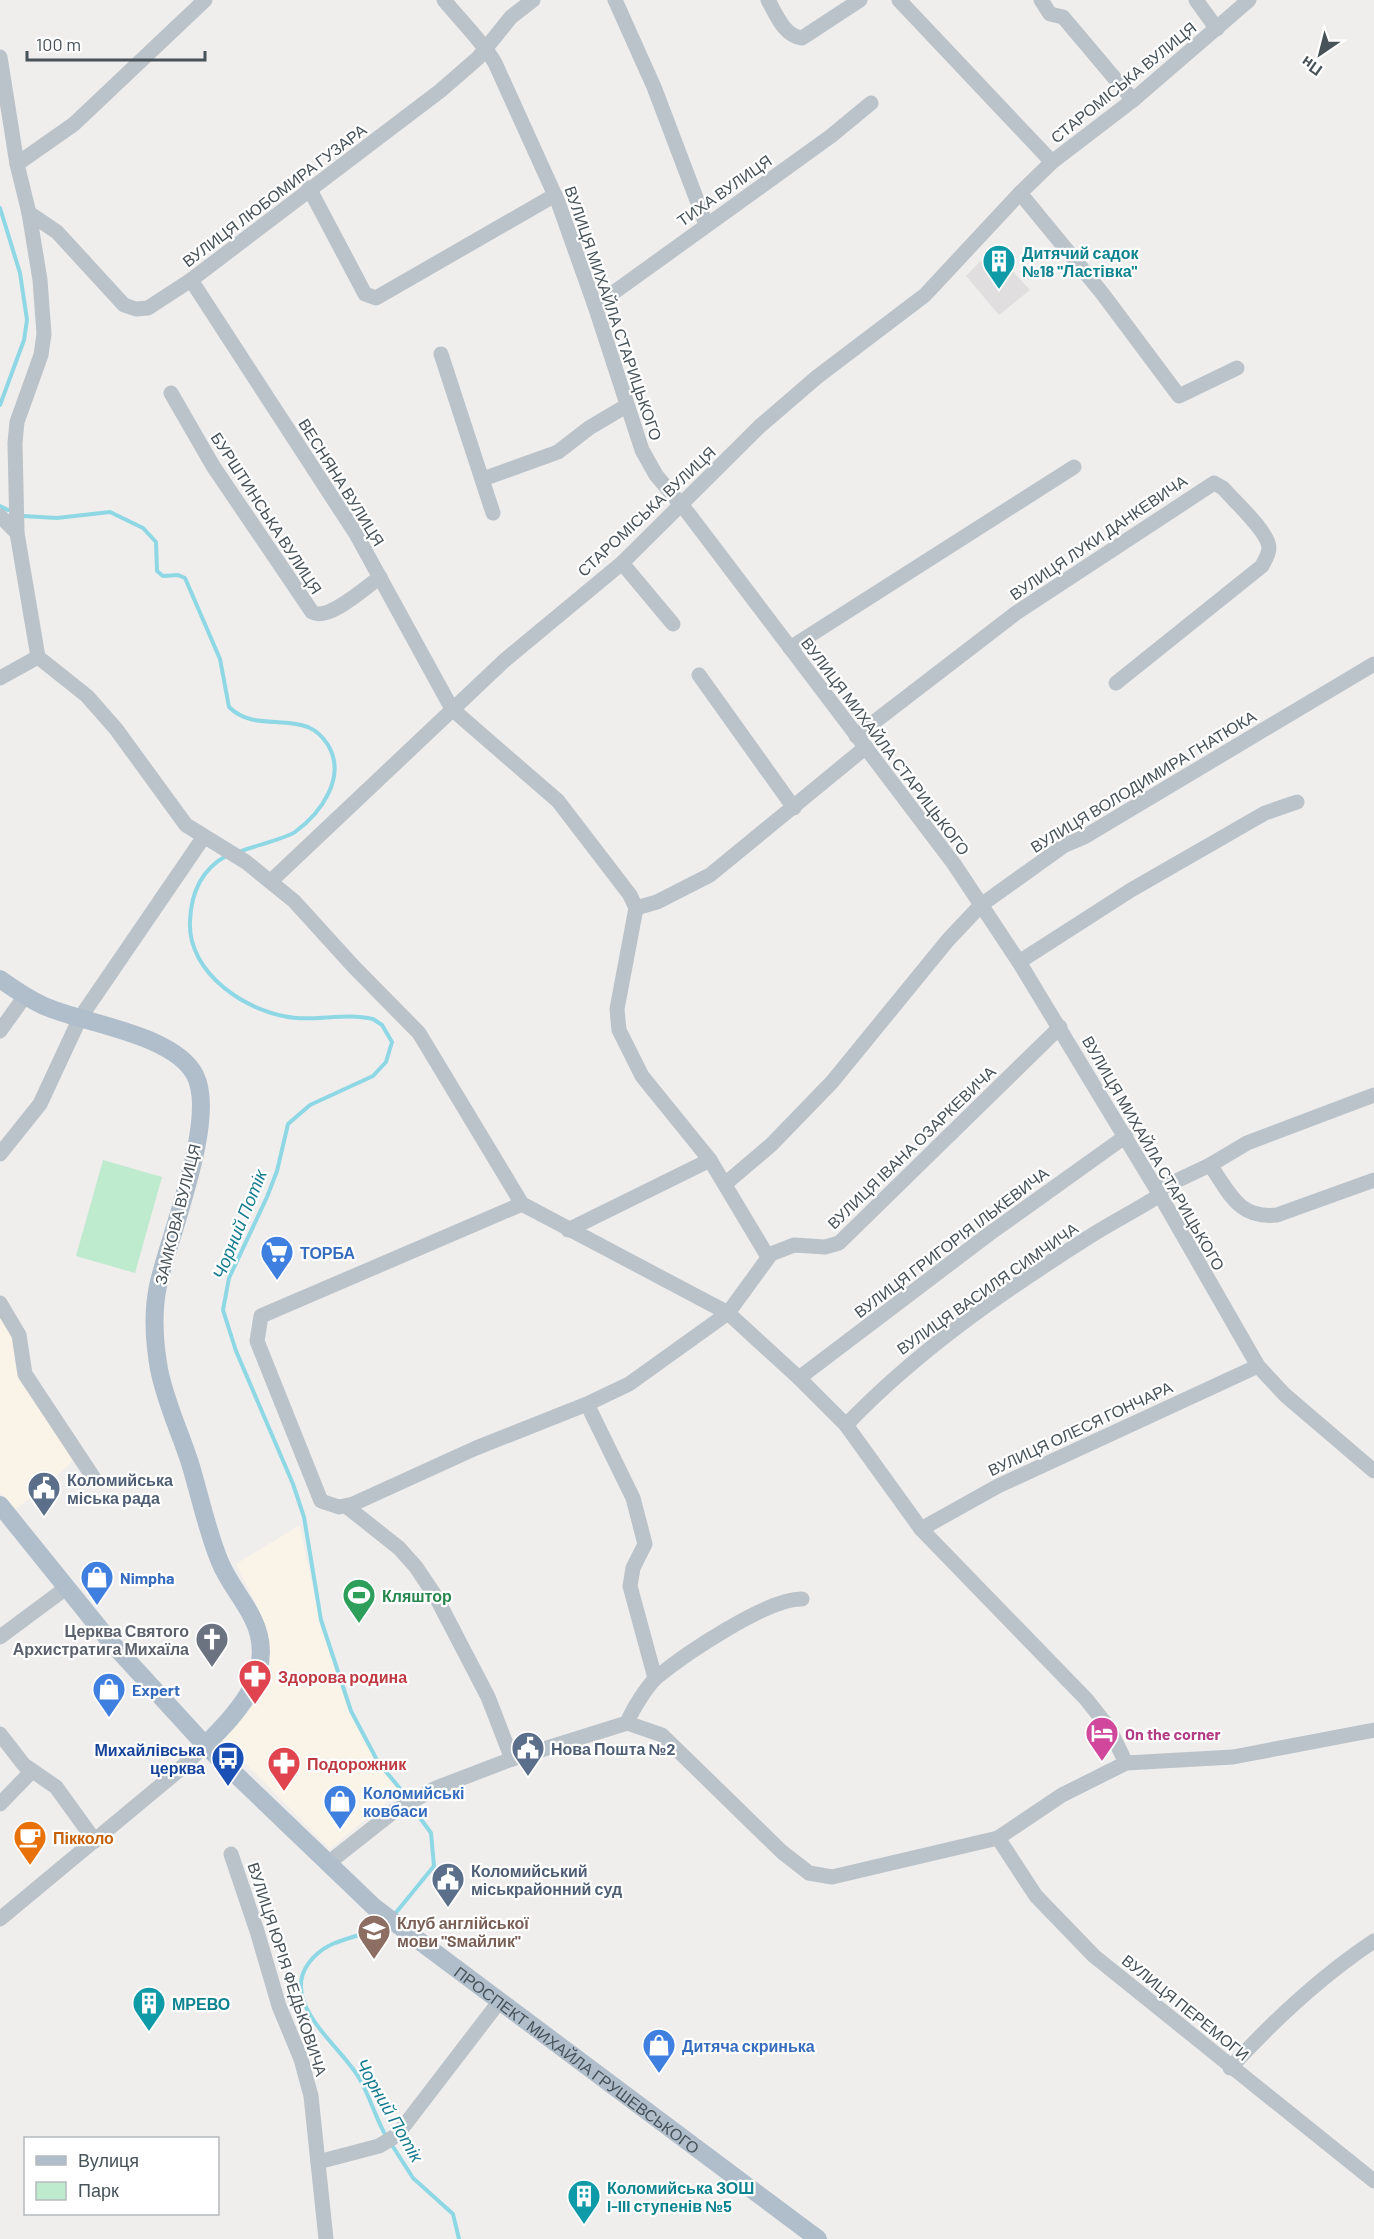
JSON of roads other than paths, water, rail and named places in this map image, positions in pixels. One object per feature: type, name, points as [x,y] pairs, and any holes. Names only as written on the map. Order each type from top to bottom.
[{"type":"main road","name":"ЗАМКОВА ВУЛИЦЯ","points":[[0,979],[25,996],[170,1050],[186,1063],[196,1077],[202,1105],[189,1176],[158,1285],[152,1325],[160,1372],[220,1564],[254,1621],[260,1645],[258,1676],[253,1690],[238,1713],[205,1745]]},
{"type":"main road","name":"ПРОСПЕКТ МИХАЙЛА ГРУШЕВСЬКОГО","points":[[0,1505],[109,1640],[205,1745],[374,1907],[401,1930],[818,2239]]},
{"type":"street","points":[[17,164],[74,124],[205,0]]},
{"type":"street","name":"ВУЛИЦЯ МИХАЙЛА СТАРИЦЬКОГО","points":[[444,0],[476,40],[487,48],[555,195],[596,306],[626,406],[650,465],[861,742],[981,905],[1060,1027],[1126,1136],[1258,1366],[1285,1395],[1374,1471]]},
{"type":"street","name":"ВУЛИЦЯ ЛЮБОМИРА ГУЗАРА","points":[[29,213],[57,232],[127,307],[148,308],[191,280],[309,188],[394,128],[487,48],[511,17],[533,0]]},
{"type":"street","points":[[615,0],[643,59],[706,224]]},
{"type":"street","points":[[768,0],[785,28],[793,36],[802,38],[860,0]]},
{"type":"street","points":[[899,0],[1052,162]]},
{"type":"street","points":[[1041,0],[1050,14],[1063,17],[1133,100]]},
{"type":"street","points":[[1196,0],[1217,29]]},
{"type":"street","name":"СТАРОМІСЬКА ВУЛИЦЯ","points":[[271,881],[505,660],[622,563],[682,506],[760,426],[817,377],[925,295],[1020,192],[1052,162],[1133,100],[1249,0]]},
{"type":"street","points":[[0,57],[17,164],[29,213],[40,280],[44,341],[15,429],[17,532],[38,657],[87,696],[116,729],[186,825],[246,862],[294,901],[354,967],[420,1033],[522,1204],[728,1313],[799,1378],[846,1425],[921,1529],[1086,1699],[1108,1728],[1125,1762]]},
{"type":"street","name":"ТИХА ВУЛИЦЯ","points":[[596,306],[706,224],[808,153],[871,103]]},
{"type":"street","points":[[309,188],[365,294],[376,298],[555,195]]},
{"type":"street","points":[[1020,192],[1102,293],[1179,396],[1237,368]]},
{"type":"street","name":"ВЕСНЯНА ВУЛИЦЯ","points":[[191,280],[356,534],[452,709]]},
{"type":"street","points":[[441,354],[493,513]]},
{"type":"street","name":"БУРШТИНСЬКА ВУЛИЦЯ","points":[[171,393],[213,466],[312,612],[319,616],[333,611],[380,577]]},
{"type":"street","points":[[483,479],[561,451],[589,428],[626,406]]},
{"type":"street","points":[[790,648],[1074,467]]},
{"type":"street","name":"ВУЛИЦЯ ЛУКИ ДАНКЕВИЧА","points":[[636,908],[657,902],[710,875],[794,808],[861,742],[1016,613],[1214,483],[1223,488],[1265,536],[1269,548],[1262,566],[1116,683]]},
{"type":"street","points":[[0,516],[17,532]]},
{"type":"street","points":[[622,563],[673,624]]},
{"type":"street","points":[[0,678],[38,657]]},
{"type":"street","name":"ВУЛИЦЯ ВОЛОДИМИРА ГНАТЮКА","points":[[724,1184],[771,1145],[832,1082],[948,940],[981,905],[1065,845],[1084,837],[1374,664]]},
{"type":"street","points":[[699,675],[794,808]]},
{"type":"street","points":[[452,709],[558,801],[623,884],[636,908],[619,995],[617,1019],[619,1030],[642,1076],[710,1160],[768,1257],[728,1313],[638,1379],[587,1404],[476,1448],[346,1506],[336,1507],[321,1501],[257,1341],[261,1316],[522,1204]]},
{"type":"street","points":[[1019,962],[1131,890],[1265,813],[1297,802]]},
{"type":"street","points":[[0,1154],[40,1104],[80,1018],[204,838]]},
{"type":"street","points":[[0,1031],[25,996]]},
{"type":"street","name":"ВУЛИЦЯ ІВАНА ОЗАРКЕВИЧА","points":[[768,1257],[776,1251],[794,1245],[825,1247],[839,1243],[1060,1027]]},
{"type":"street","name":"ВУЛИЦЯ ВАСИЛЯ СИМЧИЧА","points":[[846,1425],[909,1364],[966,1321],[1091,1235],[1159,1192],[1255,1139],[1374,1095]]},
{"type":"street","name":"ВУЛИЦЯ ГРИГОРІЯ ІЛЬКЕВИЧА","points":[[799,1378],[989,1234],[1126,1136]]},
{"type":"street","points":[[568,1230],[710,1160]]},
{"type":"street","points":[[1210,1165],[1241,1206],[1252,1215],[1260,1217],[1277,1215],[1374,1180]]},
{"type":"street","points":[[0,1304],[19,1335],[25,1374],[95,1480]]},
{"type":"street","name":"ВУЛИЦЯ ОЛЕСЯ ГОНЧАРА","points":[[921,1529],[998,1486],[1258,1366]]},
{"type":"street","points":[[587,1404],[633,1498],[645,1544],[633,1568],[630,1586],[655,1678]]},
{"type":"street","points":[[346,1506],[399,1548],[416,1567],[436,1597],[488,1697],[512,1759]]},
{"type":"street","points":[[0,1637],[66,1588]]},
{"type":"street","points":[[627,1723],[655,1678],[703,1645],[761,1611],[781,1601],[802,1599]]},
{"type":"street","points":[[327,1864],[375,1825],[420,1796],[512,1759],[627,1723],[662,1735],[782,1852],[809,1873],[832,1877],[998,1838],[1062,1795],[1125,1762],[1233,1757],[1374,1730]]},
{"type":"street","points":[[0,1734],[24,1765],[56,1787],[95,1840]]},
{"type":"street","points":[[0,1919],[205,1745]]},
{"type":"street","points":[[0,1804],[32,1771]]},
{"type":"street","name":"ВУЛИЦЯ ПЕРЕМОГИ","points":[[998,1838],[1036,1896],[1094,1956],[1230,2068],[1374,2181]]},
{"type":"street","name":"ВУЛИЦЯ ЮРІЯ ФЕДЬКОВИЧА","points":[[231,1854],[257,1930],[279,2006],[304,2069],[311,2096],[326,2239]]},
{"type":"street","points":[[1230,2068],[1264,2031],[1300,1998],[1374,1941]]},
{"type":"street","points":[[318,2162],[379,2146],[397,2135],[499,2002]]},
{"type":"waterway","name":"Чорний Потік","points":[[0,208],[20,273],[27,320],[24,340],[0,405]]},
{"type":"waterway","name":"Чорний Потік","points":[[0,506],[8,510]]},
{"type":"waterway","name":"Чорний Потік","points":[[23,516],[57,518],[110,512],[143,528],[156,542],[157,571],[163,576],[178,575],[185,578],[220,659],[229,707],[247,718],[308,727],[320,734],[328,745],[335,769],[333,782],[322,805],[314,815],[290,835],[239,852]]},
{"type":"waterway","name":"Чорний Потік","points":[[226,856],[204,875],[195,892],[191,911],[192,940],[199,958],[210,974],[224,988],[259,1009],[296,1018],[364,1017],[373,1019],[382,1025],[392,1042],[386,1062],[373,1076],[310,1105],[288,1124],[277,1171],[229,1278],[223,1310],[236,1351],[293,1484],[304,1517],[321,1620],[351,1711],[378,1762],[402,1791]]},
{"type":"waterway","name":"Чорний Потік","points":[[394,1915],[434,1866],[431,1833],[415,1811]]},
{"type":"waterway","name":"Чорний Потік","points":[[386,1922],[369,1932],[333,1944],[317,1954],[304,1970],[301,1987],[304,2003],[313,2020],[359,2078],[386,2136]]},
{"type":"waterway","name":"Чорний Потік","points":[[390,2142],[413,2178],[453,2214],[459,2239]]},
{"type":"place","name":"Дитячий садок №18 \"Ластівка\"","points":[[999,290]]},
{"type":"place","name":"ТОРБА","points":[[277,1281]]},
{"type":"place","name":"Коломийська міська рада","points":[[44,1517]]},
{"type":"place","name":"Nimpha","points":[[97,1606]]},
{"type":"place","name":"Кляштор","points":[[359,1624]]},
{"type":"place","name":"Церква Святого Архистратига Михаїла","points":[[212,1668]]},
{"type":"place","name":"Здорова родина","points":[[255,1705]]},
{"type":"place","name":"Expert","points":[[109,1718]]},
{"type":"place","name":"On the corner","points":[[1102,1762]]},
{"type":"place","name":"Нова Пошта №2","points":[[528,1777]]},
{"type":"place","name":"Михайлівська церква","points":[[228,1787]]},
{"type":"place","name":"Подорожник","points":[[284,1792]]},
{"type":"place","name":"Коломийські ковбаси","points":[[340,1830]]},
{"type":"place","name":"Пікколо","points":[[30,1866]]},
{"type":"place","name":"Коломийський міськрайонний суд","points":[[448,1908]]},
{"type":"place","name":"Клуб англійської мови \"Sмайлик\"","points":[[374,1960]]},
{"type":"place","name":"МРЕВО","points":[[149,2032]]},
{"type":"place","name":"Дитяча скринька","points":[[659,2074]]},
{"type":"place","name":"Коломийська ЗОШ I-III ступенів №5","points":[[584,2225]]}]
